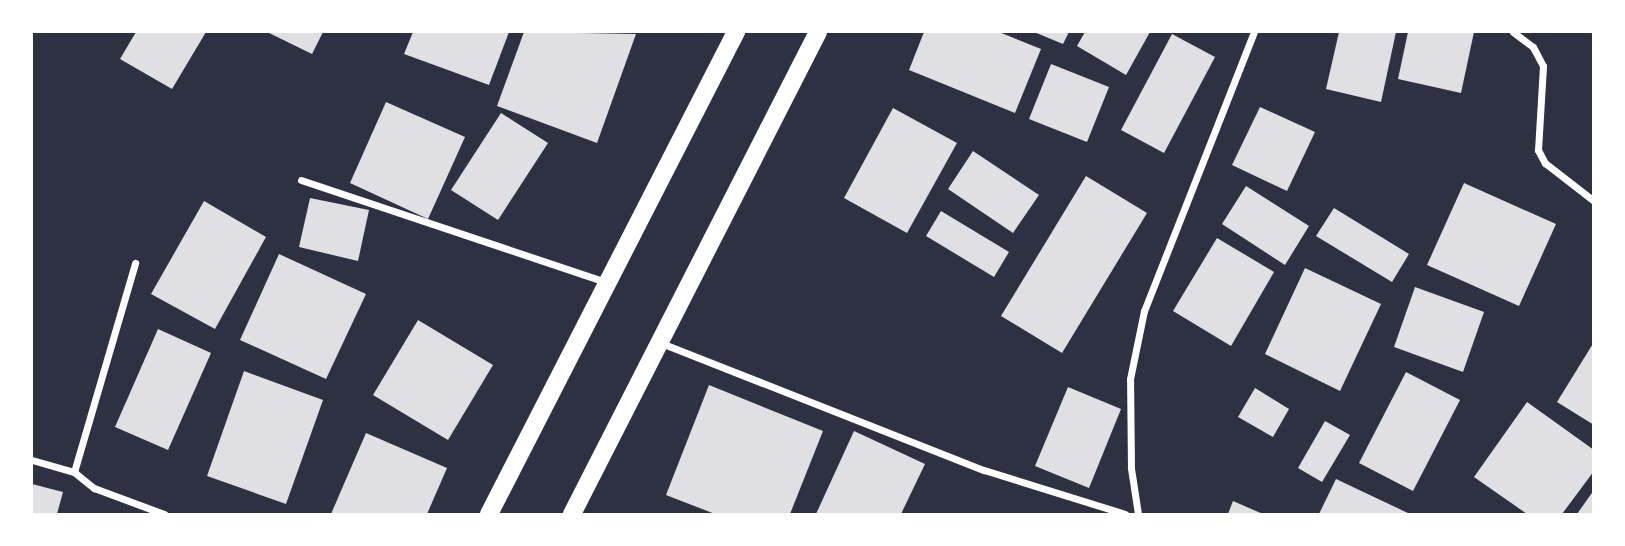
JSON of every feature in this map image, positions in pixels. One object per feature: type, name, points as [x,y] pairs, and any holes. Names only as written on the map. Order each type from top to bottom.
[{"type":"main road","points":[[489,514],[605,282],[736,32]]},
{"type":"main road","points":[[572,514],[818,32]]},
{"type":"street","points":[[1138,514],[1131,468],[1130,379],[1144,311],[1254,32]]},
{"type":"street","points":[[1513,32],[1539,54],[1543,66],[1538,150],[1545,163],[1594,201]]},
{"type":"street","points":[[301,180],[605,282]]},
{"type":"street","points":[[74,472],[135,263]]},
{"type":"street","points":[[660,342],[984,470],[1125,514]]},
{"type":"street","points":[[32,460],[74,472],[94,488],[164,514]]},
{"type":"building","points":[[136,32],[206,32],[172,89],[120,59]]},
{"type":"building","points":[[267,32],[323,32],[312,54]]},
{"type":"building","points":[[413,32],[509,32],[489,85],[404,54]]},
{"type":"building","points":[[524,32],[636,34],[597,143],[497,106]]},
{"type":"building","points":[[924,32],[999,32],[1041,49],[1015,113],[909,70]]},
{"type":"building","points":[[1034,32],[1069,32],[1063,44]]},
{"type":"building","points":[[1085,32],[1150,32],[1126,75],[1077,46]]},
{"type":"building","points":[[1339,32],[1396,32],[1381,102],[1326,89]]},
{"type":"building","points":[[1408,32],[1474,32],[1461,93],[1398,79]]},
{"type":"building","points":[[1172,34],[1215,57],[1164,153],[1121,130]]},
{"type":"building","points":[[1051,64],[1109,87],[1087,142],[1029,119]]},
{"type":"building","points":[[386,102],[465,137],[428,219],[350,183]]},
{"type":"building","points":[[1260,107],[1315,132],[1287,191],[1232,165]]},
{"type":"building","points":[[893,108],[957,143],[907,233],[844,198]]},
{"type":"building","points":[[501,113],[548,143],[498,220],[451,190]]},
{"type":"building","points":[[973,151],[1039,195],[1013,233],[948,189]]},
{"type":"building","points":[[1086,176],[1147,213],[1062,353],[1001,316]]},
{"type":"building","points":[[1464,183],[1556,224],[1519,306],[1427,265]]},
{"type":"building","points":[[1246,186],[1309,226],[1285,265],[1222,224]]},
{"type":"building","points":[[310,198],[369,210],[358,261],[299,247]]},
{"type":"building","points":[[204,201],[266,237],[215,329],[151,294]]},
{"type":"building","points":[[1334,208],[1409,254],[1392,282],[1316,236]]},
{"type":"building","points":[[941,211],[1009,252],[994,277],[926,236]]},
{"type":"building","points":[[1217,238],[1274,272],[1231,346],[1173,311]]},
{"type":"building","points":[[279,254],[366,294],[326,379],[240,340]]},
{"type":"building","points":[[1305,268],[1381,304],[1340,391],[1265,354]]},
{"type":"building","points":[[1415,287],[1484,312],[1463,372],[1394,347]]},
{"type":"building","points":[[418,320],[493,365],[448,440],[373,395]]},
{"type":"building","points":[[158,329],[211,353],[168,450],[115,427]]},
{"type":"building","points":[[1594,342],[1594,425],[1557,402]]},
{"type":"building","points":[[244,371],[323,400],[286,504],[207,476]]},
{"type":"building","points":[[1406,372],[1460,400],[1413,491],[1359,463]]},
{"type":"building","points":[[709,385],[823,431],[790,514],[715,514],[666,495]]},
{"type":"building","points":[[1068,387],[1121,409],[1089,488],[1035,466]]},
{"type":"building","points":[[1255,388],[1289,409],[1273,437],[1238,417]]},
{"type":"building","points":[[1527,402],[1594,450],[1594,471],[1562,514],[1527,514],[1474,477]]},
{"type":"building","points":[[1325,421],[1350,435],[1322,482],[1298,468]]},
{"type":"building","points":[[854,431],[925,464],[901,514],[816,514]]},
{"type":"building","points":[[366,433],[447,468],[427,514],[331,514]]},
{"type":"building","points":[[1336,479],[1410,514],[1319,514]]},
{"type":"building","points":[[32,484],[63,492],[57,514],[32,514]]},
{"type":"building","points":[[1594,490],[1594,514],[1577,514]]},
{"type":"building","points":[[1233,501],[1263,514],[1228,514]]}]
